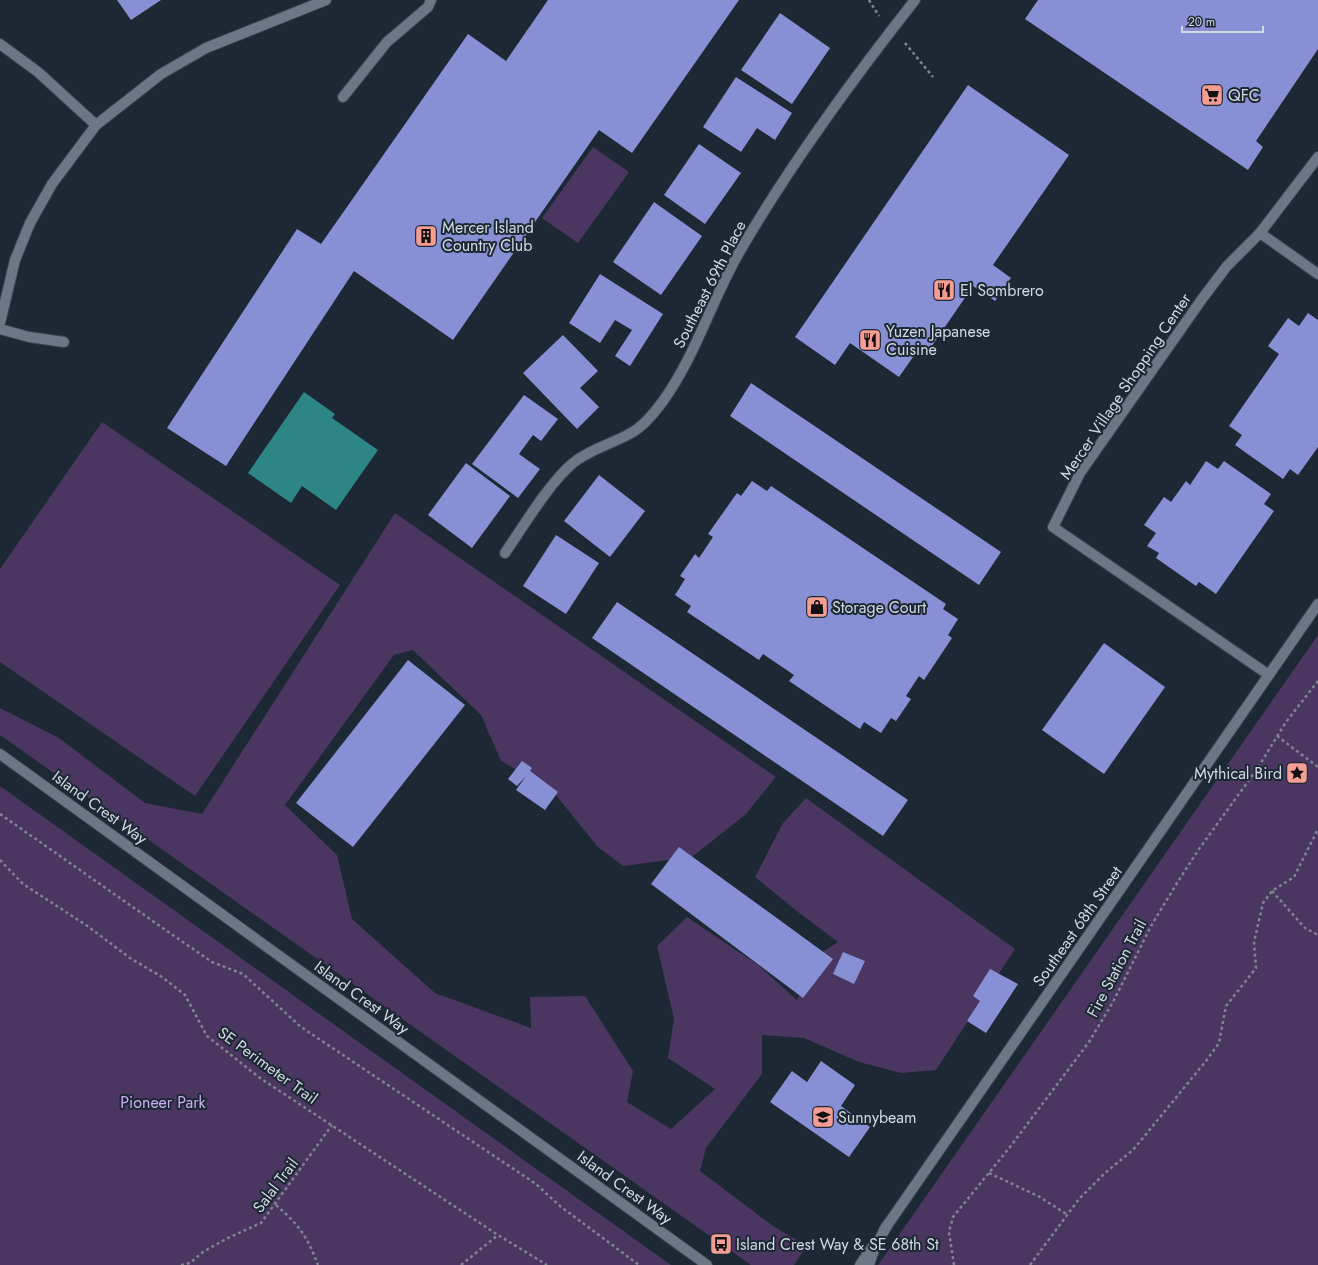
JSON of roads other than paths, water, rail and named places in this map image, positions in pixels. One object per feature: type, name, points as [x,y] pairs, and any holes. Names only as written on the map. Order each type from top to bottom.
[{"type":"street","points":[[0,323],[15,260],[30,223],[52,184],[96,125],[160,74],[206,48],[326,0]]},
{"type":"street","points":[[343,97],[387,42],[428,7],[431,0]]},
{"type":"street","name":"Southeast 69th Place","points":[[505,553],[554,484],[571,465],[587,452],[633,432],[655,412],[671,390],[740,252],[773,197],[849,86],[915,0]]},
{"type":"street","points":[[0,44],[38,72],[96,125]]},
{"type":"street","name":"Mercer Village Shopping Center","points":[[1269,675],[1053,527],[1080,473],[1202,298],[1226,266],[1260,233],[1318,157]]},
{"type":"street","points":[[1260,233],[1318,274]]},
{"type":"street","points":[[0,329],[29,337],[64,342]]},
{"type":"street","name":"Southeast 68th Street","points":[[860,1265],[1318,604]]},
{"type":"street","name":"Island Crest Way","points":[[0,754],[707,1265]]},
{"type":"street","points":[[869,1265],[875,1247],[888,1224]]},
{"type":"place","name":"QFC","points":[[1212,95]]},
{"type":"place","name":"Mercer Island Country Club","points":[[426,236]]},
{"type":"place","name":"El Sombrero","points":[[944,290]]},
{"type":"place","name":"Yuzen Japanese Cuisine","points":[[870,340]]},
{"type":"place","name":"Storage Court","points":[[817,607]]},
{"type":"place","name":"Mythical Bird","points":[[1297,773]]},
{"type":"place","name":"Sunnybeam","points":[[823,1117]]},
{"type":"place","name":"Island Crest Way & SE 68th St","points":[[721,1244]]},
{"type":"park label","name":"Pioneer Park","points":[[163,1102]]}]
